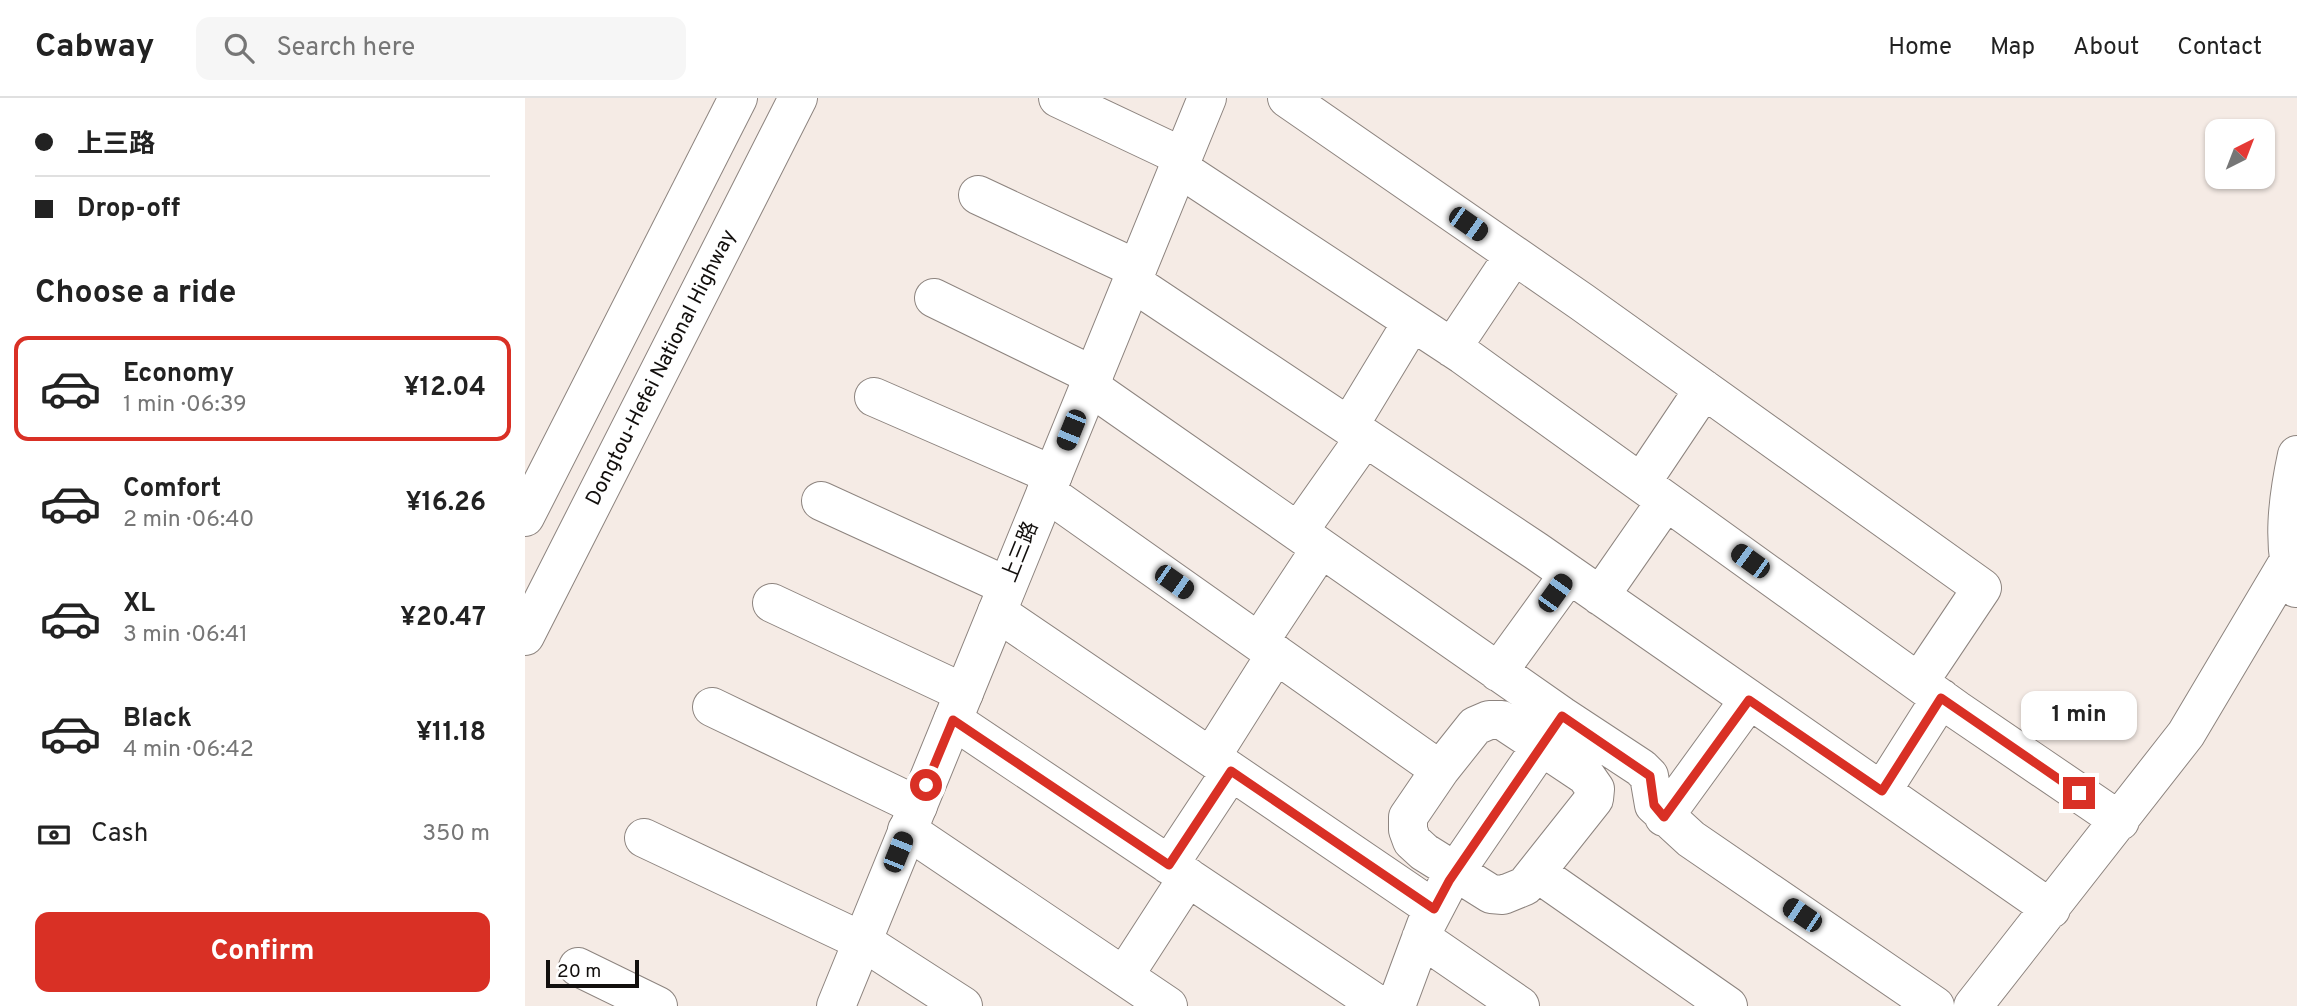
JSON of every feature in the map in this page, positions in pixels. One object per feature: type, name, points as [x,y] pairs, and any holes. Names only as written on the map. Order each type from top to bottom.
[{"type":"main road","points":[[525,517],[738,98]]},
{"type":"main road","name":"Dongtou-Hefei National Highway","points":[[525,636],[798,98]]},
{"type":"main road","points":[[1058,98],[1181,162],[1452,348],[1930,690],[2120,821]]},
{"type":"main road","name":"上三路","points":[[836,1006],[1207,98]]},
{"type":"main road","points":[[1287,98],[1704,389],[1982,589],[1882,791]]},
{"type":"main road","points":[[978,195],[1135,276],[1357,432],[1569,574],[2051,909]]},
{"type":"main road","points":[[1452,348],[1514,255]]},
{"type":"main road","points":[[934,298],[1092,381],[1310,540],[1499,672],[1551,731],[1595,789],[1594,799],[1525,886],[1503,895],[1491,894],[1424,852],[1412,841],[1408,830],[1408,817],[1475,726],[1489,720],[1502,720],[1551,731],[1650,776],[1654,805],[1691,839],[1935,1006]]},
{"type":"main road","points":[[712,707],[912,818],[1141,994],[1178,871],[1310,540],[1357,432],[1412,322]]},
{"type":"main road","points":[[1600,596],[1704,389]]},
{"type":"main road","points":[[874,397],[1050,483],[1267,648],[1440,770]]},
{"type":"main road","points":[[1973,1006],[2186,734],[2292,556],[2297,455]]},
{"type":"main road","points":[[821,501],[1002,599],[1427,924],[1520,1006]]},
{"type":"main road","points":[[1499,672],[1569,574]]},
{"type":"main road","points":[[772,603],[958,706],[1178,871],[1380,1006]]},
{"type":"main road","points":[[1664,817],[1749,700]]},
{"type":"main road","points":[[1396,1006],[1427,924],[1455,872],[1551,731]]},
{"type":"main road","points":[[644,838],[862,941],[963,1006]]},
{"type":"main road","points":[[1536,872],[1728,1006]]},
{"type":"main road","points":[[578,967],[658,1006]]},
{"type":"route","points":[[926,785],[953,720],[1169,865],[1231,771],[1434,909],[1449,881],[1562,716],[1650,776],[1654,805],[1664,817],[1749,700],[1882,791],[1941,698],[2079,793]]}]
